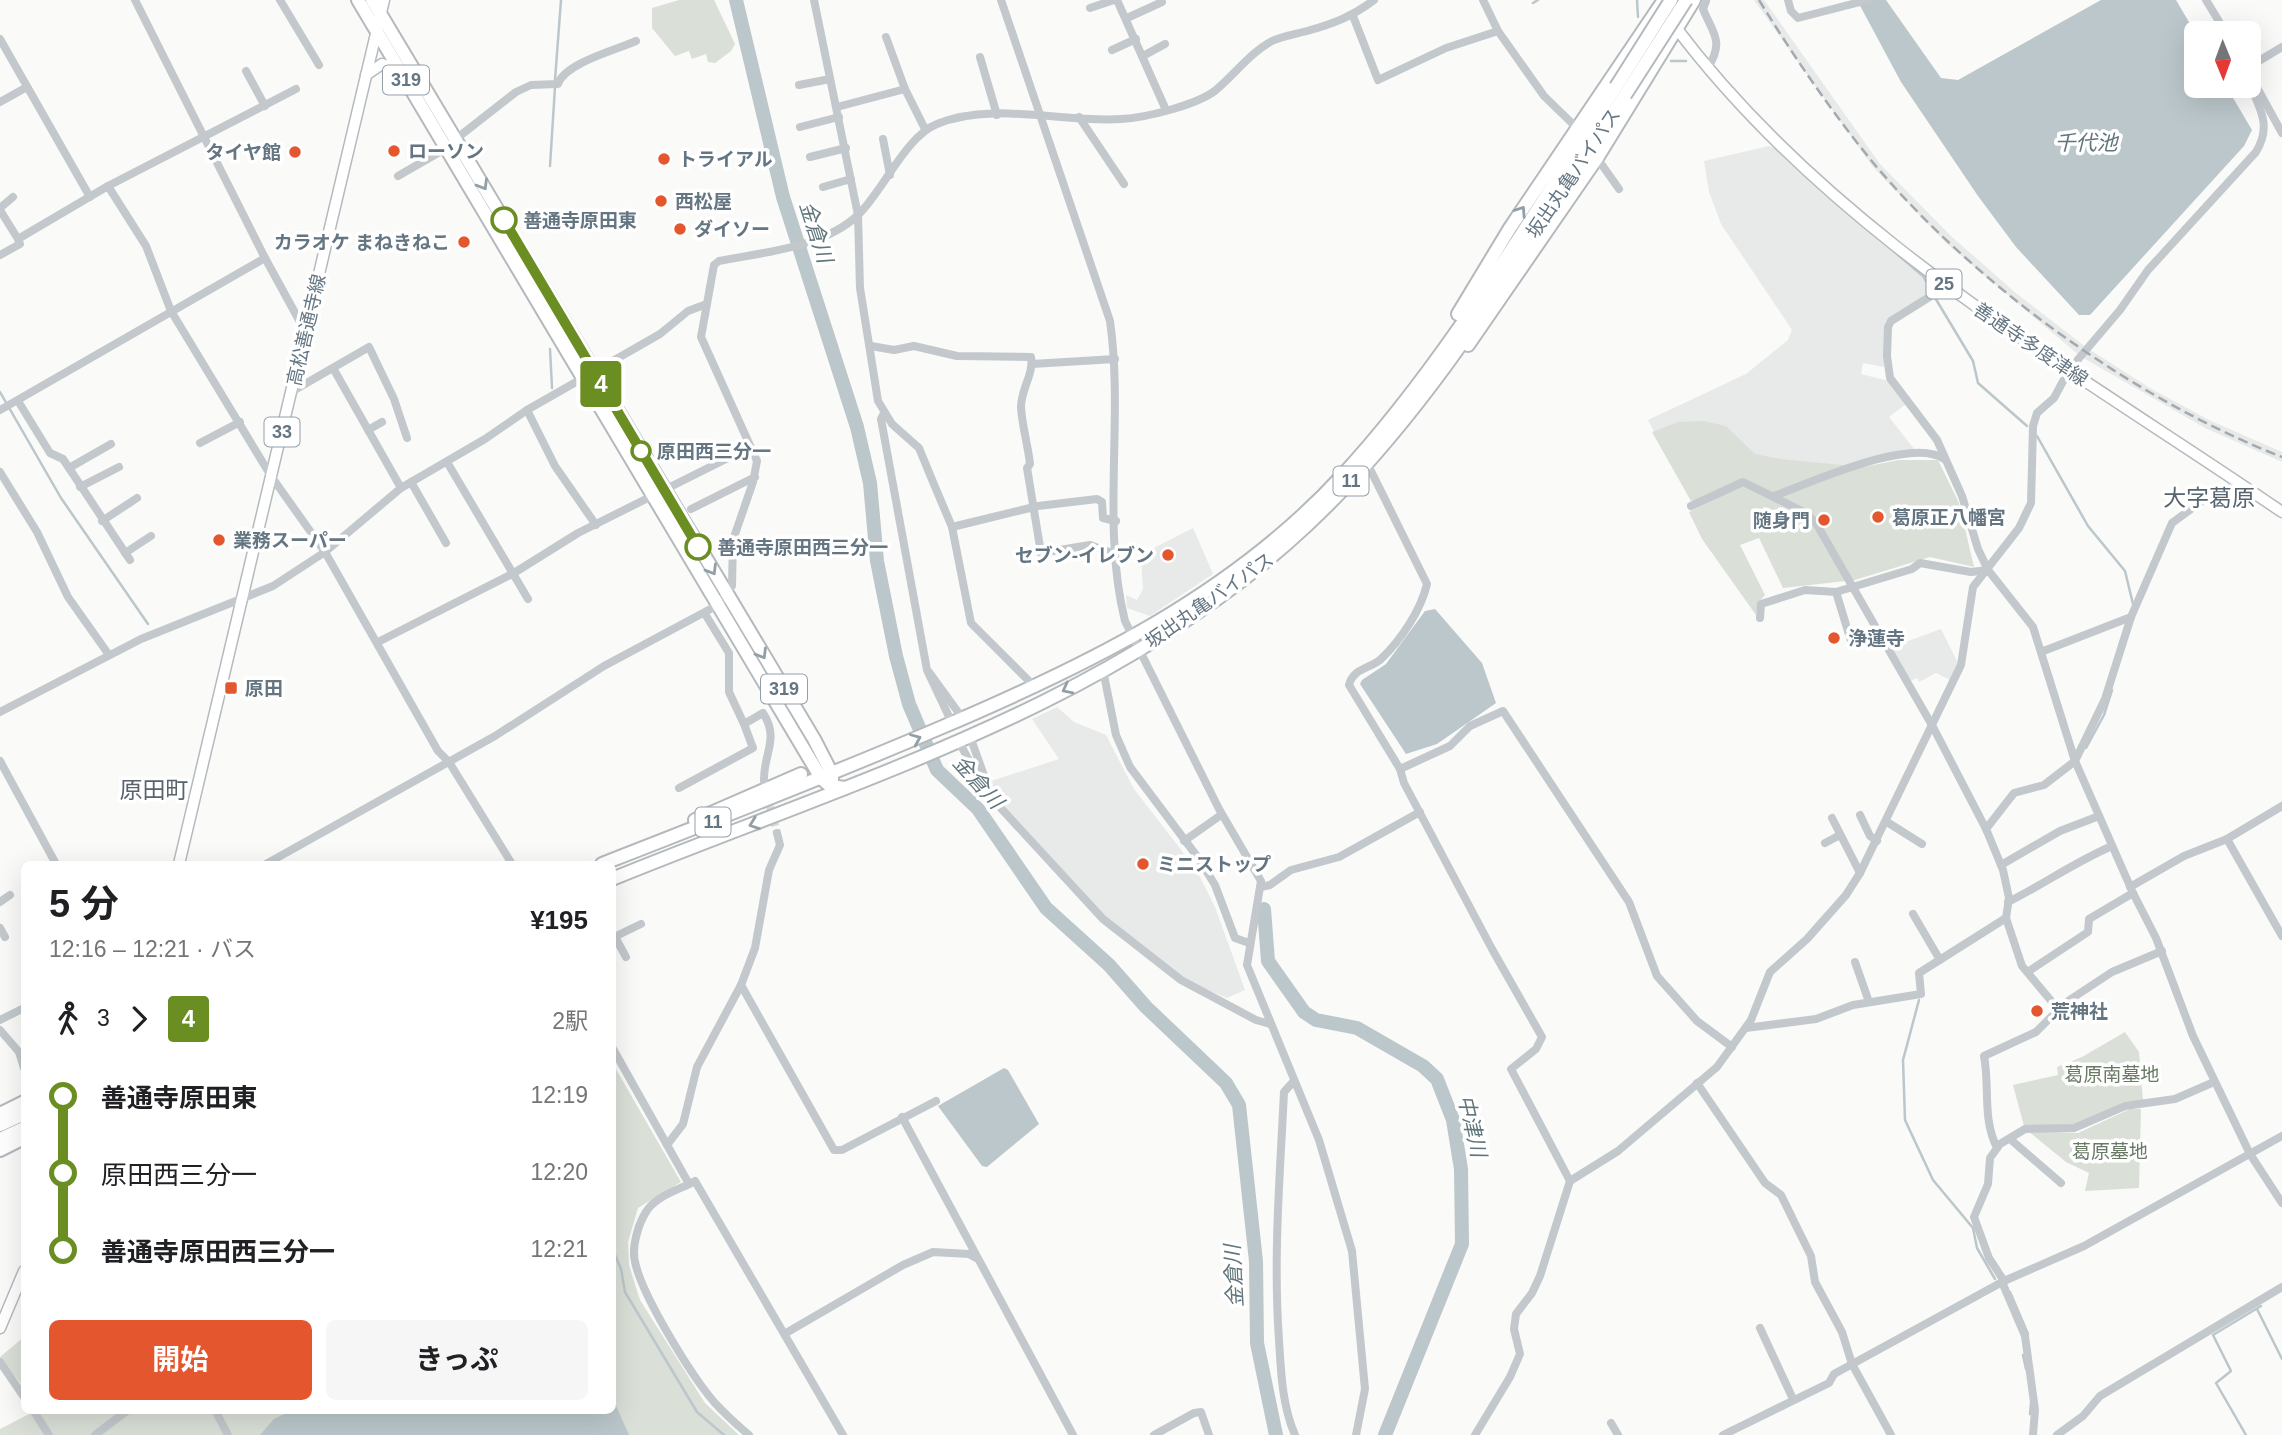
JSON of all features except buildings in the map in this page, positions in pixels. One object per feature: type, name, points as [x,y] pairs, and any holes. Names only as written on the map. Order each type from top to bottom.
[{"type":"highway","name":"319","points":[[358,0],[400,71],[450,143]]},
{"type":"highway","name":"319","points":[[372,0],[450,143],[723,600],[800,741],[828,779]]},
{"type":"highway","name":"11","points":[[1620,91],[1686,0]]},
{"type":"highway","points":[[1390,437],[1434,389],[1480,329],[1596,157],[1678,30],[1694,0]]},
{"type":"highway","name":"11","points":[[1620,91],[1662,1]]},
{"type":"highway","points":[[1410,396],[1510,228],[1662,1]]},
{"type":"highway","name":"坂出丸亀バイパス","points":[[616,877],[818,801],[958,740],[1103,670],[1295,521],[1339,479],[1410,396],[1620,91]]},
{"type":"highway","name":"坂出丸亀バイパス","points":[[611,861],[828,779],[955,718],[1036,688],[1134,645],[1225,593],[1272,557],[1390,437],[1465,337],[1620,91]]},
{"type":"highway","name":"319","points":[[723,600],[814,738],[828,779]]},
{"type":"highway","points":[[814,738],[838,765],[852,766]]},
{"type":"highway","points":[[764,802],[793,784],[801,774],[800,741]]},
{"type":"highway","points":[[609,861],[661,834],[801,774]]},
{"type":"highway","points":[[818,801],[828,779],[845,788]]},
{"type":"highway","points":[[0,1114],[21,1104]]},
{"type":"highway","points":[[0,1125],[21,1115]]},
{"type":"highway","points":[[0,1139],[21,1129]]},
{"type":"highway","points":[[0,1150],[21,1140]]},
{"type":"main road","name":"高松善通寺線","points":[[180,861],[384,0]]},
{"type":"main road","name":"善通寺多度津線","points":[[1662,1],[1678,30],[1707,69],[1831,191],[1947,286],[2281,511]]},
{"type":"main road","points":[[366,75],[382,64],[400,71]]},
{"type":"main road","points":[[0,1328],[21,1278]]},
{"type":"street","points":[[135,0],[265,258],[306,331]]},
{"type":"street","points":[[280,0],[319,65]]},
{"type":"street","points":[[814,0],[858,215],[860,288],[878,401],[884,413],[919,448],[952,527],[971,623],[1036,688]]},
{"type":"street","points":[[1002,0],[1103,296],[1115,359],[1115,554],[1118,592],[1134,645],[1222,814],[1259,874],[1261,887],[1248,943],[1247,965],[1319,1140],[1355,1267],[1365,1389],[1356,1435]]},
{"type":"street","points":[[1090,8],[1116,0],[1127,18],[1166,110]]},
{"type":"street","points":[[271,861],[516,724],[604,666],[705,614],[723,600],[733,579],[733,540],[755,477],[757,461],[704,347],[701,328],[704,305],[714,265],[719,261],[818,239],[841,229],[858,215],[925,129],[954,118],[1041,114],[1116,120],[1166,110],[1214,92],[1242,63],[1275,39],[1353,16],[1374,0]]},
{"type":"street","points":[[1483,0],[1498,32],[1544,96],[1578,129]]},
{"type":"street","points":[[1788,0],[1791,11],[1798,18],[1868,0]]},
{"type":"street","points":[[2206,0],[2219,21]]},
{"type":"street","points":[[1706,1],[1703,9],[1717,40],[1717,50],[1707,69]]},
{"type":"street","points":[[1127,18],[1161,2]]},
{"type":"street","points":[[1353,16],[1378,80],[1446,48],[1498,32]]},
{"type":"street","points":[[887,37],[905,89],[925,129]]},
{"type":"street","points":[[0,39],[90,198]]},
{"type":"street","points":[[1112,50],[1136,39]]},
{"type":"street","points":[[398,176],[450,143],[516,92],[531,85],[555,85],[563,74],[590,59],[636,41]]},
{"type":"street","points":[[1143,56],[1165,44]]},
{"type":"street","points":[[2261,60],[2282,47]]},
{"type":"street","points":[[981,57],[997,115]]},
{"type":"street","points":[[247,71],[264,106]]},
{"type":"street","points":[[799,85],[830,79]]},
{"type":"street","points":[[0,102],[27,87]]},
{"type":"street","points":[[18,239],[108,186],[296,89]]},
{"type":"street","points":[[837,107],[905,89]]},
{"type":"street","points":[[2261,95],[2282,133]]},
{"type":"street","points":[[1475,1435],[1510,1377],[1520,1354],[1514,1329],[1516,1314],[1532,1293],[1540,1276],[1570,1181],[1618,1151],[1717,1068],[1746,1028],[1770,972],[1807,939],[1846,895],[1860,873],[1961,665],[1973,587],[2019,528],[2031,503],[2033,426],[2037,413],[2054,398],[2069,370],[2120,310],[2148,270],[2263,142],[2266,121],[2256,98]]},
{"type":"street","points":[[800,127],[839,117]]},
{"type":"street","points":[[1079,117],[1124,184]]},
{"type":"street","points":[[883,139],[890,175]]},
{"type":"street","points":[[810,157],[846,148]]},
{"type":"street","points":[[1596,157],[1619,189]]},
{"type":"street","points":[[822,187],[851,179]]},
{"type":"street","points":[[108,186],[146,246],[171,311],[271,476],[325,552],[438,751],[449,762],[510,861]]},
{"type":"street","points":[[0,255],[20,244],[0,209],[13,197]]},
{"type":"street","points":[[0,410],[265,258]]},
{"type":"street","points":[[1947,286],[1891,321],[1886,356],[1890,378],[1937,440],[1988,570],[2033,627],[2075,761],[2162,951],[2193,1037],[2250,1154],[2282,1203]]},
{"type":"street","points":[[0,712],[109,655],[273,586],[325,552],[401,488],[447,462],[527,410],[660,334],[688,311],[704,305]]},
{"type":"street","points":[[871,346],[894,350],[914,346],[957,356],[1031,356],[1032,364],[1021,405],[1041,553],[1090,545],[1115,554]]},
{"type":"street","points":[[291,392],[369,347],[394,399],[407,438]]},
{"type":"street","points":[[1032,364],[1115,359]]},
{"type":"street","points":[[333,368],[401,488]]},
{"type":"street","points":[[18,401],[50,453],[63,459],[127,556],[151,536]]},
{"type":"street","points":[[527,410],[555,466],[596,525]]},
{"type":"street","points":[[884,413],[881,419],[926,670],[955,718]]},
{"type":"street","points":[[200,443],[240,422]]},
{"type":"street","points":[[368,429],[382,422]]},
{"type":"street","points":[[69,468],[111,444]]},
{"type":"street","points":[[378,642],[513,573],[596,525],[750,447]]},
{"type":"street","points":[[1774,496],[1906,453],[1936,453],[1947,460]]},
{"type":"street","points":[[447,462],[528,599]]},
{"type":"street","points":[[1367,463],[1427,584],[1421,604],[1395,641],[1380,660],[1354,673],[1349,685],[1400,769],[1420,812],[1542,1037],[1536,1049],[1511,1069],[1570,1181]]},
{"type":"street","points":[[80,487],[120,467]]},
{"type":"street","points":[[0,472],[37,532],[68,597],[109,655]]},
{"type":"street","points":[[691,509],[755,477]]},
{"type":"street","points":[[411,482],[446,543]]},
{"type":"street","points":[[1692,506],[1743,482],[1806,513],[1816,523],[1933,727],[1986,829],[2001,864],[2008,902],[2006,918],[2022,966],[2029,971],[2058,1009]]},
{"type":"street","points":[[1986,829],[2014,793],[2044,785],[2075,761],[2105,699],[2132,617],[2172,523],[2202,501],[2240,483]]},
{"type":"street","points":[[102,521],[137,498]]},
{"type":"street","points":[[952,527],[1033,508],[1097,499],[1102,502],[1103,518],[1116,521]]},
{"type":"street","points":[[1760,618],[1761,604],[1805,590],[1836,592],[1912,569],[1920,563],[1971,572],[1988,570]]},
{"type":"street","points":[[1836,592],[1851,641]]},
{"type":"street","points":[[679,788],[753,748],[754,743],[729,692],[729,653],[705,614]]},
{"type":"street","points":[[2041,652],[2132,617]]},
{"type":"street","points":[[1103,670],[1116,735],[1130,767],[1215,885],[1236,938],[1248,943]]},
{"type":"street","points":[[1400,769],[1450,746],[1470,726],[1503,711],[1629,902],[1657,976],[1697,1021],[1732,1047]]},
{"type":"street","points":[[744,724],[763,713],[770,723],[772,744],[764,781]]},
{"type":"street","points":[[958,740],[991,798],[1103,919],[1137,948],[1193,986],[1256,1020],[1270,1024]]},
{"type":"street","points":[[972,742],[987,777],[991,798]]},
{"type":"street","points":[[0,761],[54,861]]},
{"type":"street","points":[[2029,971],[2088,932],[2090,919],[2184,856],[2227,839],[2282,807]]},
{"type":"street","points":[[1261,887],[1270,885],[1291,870],[1339,857],[1420,812]]},
{"type":"street","points":[[1184,841],[1222,814]]},
{"type":"street","points":[[1860,815],[1870,836],[1877,841]]},
{"type":"street","points":[[2001,864],[2060,831],[2099,816]]},
{"type":"street","points":[[1832,818],[1860,873]]},
{"type":"street","points":[[1887,822],[1922,844]]},
{"type":"street","points":[[667,1144],[683,1124],[688,1112],[694,1074],[741,985],[755,948],[768,870],[780,845],[777,832]]},
{"type":"street","points":[[1825,843],[1840,835]]},
{"type":"street","points":[[2227,839],[2282,936]]},
{"type":"street","points":[[2008,902],[2044,884],[2076,862],[2112,846]]},
{"type":"street","points":[[0,902],[10,895]]},
{"type":"street","points":[[1913,914],[1917,929],[1940,960]]},
{"type":"street","points":[[1746,1028],[1816,1019],[1837,1009],[1921,994],[1919,973],[2006,918]]},
{"type":"street","points":[[616,936],[641,924]]},
{"type":"street","points":[[0,928],[5,937]]},
{"type":"street","points":[[616,940],[626,957]]},
{"type":"street","points":[[1997,1148],[1987,1125],[1988,1080],[1984,1056],[2036,1032],[2058,1009],[2112,972],[2162,951]]},
{"type":"street","points":[[1855,962],[1870,1002]]},
{"type":"street","points":[[741,985],[834,1150],[842,1150],[936,1101]]},
{"type":"street","points":[[0,1020],[21,1010]]},
{"type":"street","points":[[0,1030],[19,1052],[21,1058]]},
{"type":"street","points":[[616,1054],[689,1184]]},
{"type":"street","points":[[1294,1081],[1284,1092],[1276,1241],[1282,1382],[1287,1417],[1294,1435]]},
{"type":"street","points":[[2033,1435],[2035,1410],[2025,1336],[2003,1281],[1989,1258],[1974,1217],[1988,1184],[1990,1158],[1997,1148],[2025,1129],[2074,1128],[2125,1106],[2175,1099],[2214,1082]]},
{"type":"street","points":[[1697,1083],[1765,1183],[1781,1195],[1811,1256],[1815,1282],[1842,1332],[1852,1364],[1891,1435]]},
{"type":"street","points":[[902,1117],[1073,1435]]},
{"type":"street","points":[[1723,1435],[1829,1383],[1834,1374],[2003,1281],[2084,1246],[2282,1136]]},
{"type":"street","points":[[2010,1139],[2061,1183]]},
{"type":"street","points":[[749,1435],[714,1401],[694,1374],[644,1288],[636,1267],[637,1237],[647,1210],[656,1201],[695,1181],[844,1435]]},
{"type":"street","points":[[786,1333],[902,1265],[933,1252],[969,1254],[978,1259]]},
{"type":"street","points":[[2057,1435],[2083,1416],[2100,1396],[2282,1287]]},
{"type":"street","points":[[1760,1328],[1793,1399]]},
{"type":"street","points":[[0,1362],[21,1393]]},
{"type":"street","points":[[1154,1435],[1200,1412],[1209,1435]]},
{"type":"street","points":[[36,1414],[49,1435]]},
{"type":"street","points":[[95,1435],[123,1414]]},
{"type":"street","points":[[217,1414],[228,1435]]},
{"type":"street","points":[[1611,1423],[1618,1435]]},
{"type":"shaded area","points":[[1754,0],[1764,0],[1880,164],[1952,237],[2017,294],[2087,348],[2150,388],[2209,420],[2282,452],[2282,462],[2205,428],[2080,356],[1946,243],[1873,167]]},
{"type":"shaded area","points":[[1777,145],[1885,243],[1941,287],[1886,324],[1884,367],[1863,363],[1861,374],[1889,381],[1906,404],[1889,417],[1915,450],[1774,493],[1691,501],[1648,420],[1746,374],[1788,340],[1792,330],[1721,224],[1709,192],[1704,161],[1769,146],[1774,148]]},
{"type":"shaded area","points":[[1193,528],[1213,574],[1150,616],[1127,608],[1126,595],[1137,600],[1143,589],[1140,546],[1146,552]]},
{"type":"shaded area","points":[[1941,629],[1958,663],[1950,680],[1936,673],[1919,682],[1917,678],[1910,681],[1889,648]]},
{"type":"shaded area","points":[[1057,707],[1074,722],[1106,735],[1134,789],[1196,869],[1215,907],[1245,990],[1227,998],[1195,985],[1155,958],[1105,917],[995,796],[991,781],[1059,759],[1032,719]]},
{"type":"green space","points":[[679,0],[714,0],[735,44],[731,51],[715,63],[708,62],[706,54],[692,59],[689,51],[675,56],[652,28],[652,8]]},
{"type":"green space","points":[[1703,421],[1726,426],[1755,454],[1780,459],[1863,467],[1899,460],[1938,460],[1959,503],[1974,567],[1930,557],[1855,580],[1783,588],[1759,538],[1740,545],[1765,595],[1758,603],[1756,615],[1702,539],[1689,512],[1736,489],[1691,501],[1652,432],[1678,422]]},
{"type":"green space","name":"葛原南墓地","points":[[2125,1032],[2139,1052],[2143,1101],[2124,1102],[2071,1125],[2024,1126],[2013,1085],[2058,1075],[2057,1067],[2082,1057]]},
{"type":"green space","points":[[616,1069],[681,1182],[638,1208],[628,1242],[629,1265],[640,1300],[705,1403],[739,1435],[0,1435],[0,1429],[29,1414],[616,1414]]},
{"type":"green space","name":"葛原墓地","points":[[2130,1109],[2141,1109],[2139,1188],[2085,1191],[2089,1173],[2066,1162],[2028,1131],[2078,1133]]},
{"type":"green space","points":[[21,1340],[21,1384],[0,1357]]},
{"type":"water","name":"千代池","points":[[1857,0],[1886,0],[1941,78],[1958,80],[2101,0],[2176,0],[2188,21],[2184,21],[2184,98],[2233,98],[2252,130],[2244,146],[2090,315],[2079,315],[2016,247],[1901,82]]},
{"type":"water","points":[[1435,609],[1482,663],[1496,703],[1437,744],[1406,754],[1360,684],[1386,664],[1425,611]]},
{"type":"water","points":[[1004,1068],[1008,1070],[1039,1124],[987,1167],[982,1166],[938,1106]]},
{"type":"water","points":[[616,1406],[629,1435],[260,1435],[274,1419],[284,1414],[616,1414]]},
{"type":"waterway","points":[[555,80],[561,0]]},
{"type":"waterway","name":"金倉川","points":[[736,0],[783,197],[857,427],[870,483],[877,561],[896,656],[909,704],[937,770],[978,809],[1046,908],[1109,965],[1146,1007],[1226,1083],[1239,1105],[1256,1261],[1257,1343],[1276,1435]]},
{"type":"waterway","points":[[1533,3],[1538,0]]},
{"type":"waterway","points":[[1637,0],[1638,17]]},
{"type":"waterway","points":[[1671,61],[1686,61]]},
{"type":"waterway","points":[[550,166],[555,87]]},
{"type":"waterway","points":[[1776,148],[1794,164]]},
{"type":"waterway","points":[[1809,179],[1923,276],[1932,292]]},
{"type":"waterway","points":[[1934,296],[1973,361],[1978,383],[2027,426]]},
{"type":"waterway","points":[[550,349],[552,388]]},
{"type":"waterway","points":[[0,392],[61,498],[148,624]]},
{"type":"waterway","points":[[2037,436],[2088,526],[2125,571],[2133,604]]},
{"type":"waterway","points":[[2086,748],[2104,715],[2112,690]]},
{"type":"waterway","name":"中津川","points":[[1264,909],[1268,961],[1304,1012],[1316,1020],[1357,1028],[1423,1066],[1437,1079],[1453,1120],[1461,1169],[1462,1244],[1385,1435]]},
{"type":"waterway","points":[[1919,1000],[1903,1060],[1905,1120],[1933,1180],[1973,1228],[1977,1248],[1995,1279]]},
{"type":"waterway","points":[[616,1257],[625,1292],[697,1412],[724,1435]]},
{"type":"waterway","points":[[2010,1292],[2028,1334]]},
{"type":"waterway","points":[[2246,1435],[2216,1383],[2231,1371],[2213,1335],[2261,1306]]},
{"type":"waterway","points":[[2257,1309],[2282,1359]]},
{"type":"waterway","points":[[2023,1355],[2026,1369]]},
{"type":"waterway","points":[[2030,1414],[2031,1403]]},
{"type":"tunnel","points":[[767,795],[777,833]]},
{"type":"railway","points":[[1759,0],[1814,85],[1859,146],[1916,210],[1961,254],[2010,296],[2115,371],[2226,433],[2282,457]]},
{"type":"bus line","name":"4","points":[[504,220],[698,547]]},
{"type":"place","name":"ローソン","points":[[394,151]]},
{"type":"place","name":"タイヤ館","points":[[295,152]]},
{"type":"place","name":"トライアル","points":[[664,159]]},
{"type":"place","name":"西松屋","points":[[661,201]]},
{"type":"place","name":"善通寺原田東","points":[[504,220]]},
{"type":"place","name":"ダイソー","points":[[680,229]]},
{"type":"place","name":"カラオケ まねきねこ","points":[[464,242]]},
{"type":"place","name":"原田西三分一","points":[[641,451]]},
{"type":"place","name":"葛原正八幡宮","points":[[1878,517]]},
{"type":"place","name":"随身門","points":[[1824,520]]},
{"type":"place","name":"業務スーパー","points":[[219,540]]},
{"type":"place","name":"善通寺原田西三分一","points":[[698,547]]},
{"type":"place","name":"セブン-イレブン","points":[[1168,555]]},
{"type":"place","name":"浄蓮寺","points":[[1834,638]]},
{"type":"place","name":"原田","points":[[231,688]]},
{"type":"place","name":"ミニストップ","points":[[1143,864]]},
{"type":"place","name":"荒神社","points":[[2037,1011]]},
{"type":"district","name":"大字葛原","points":[[2209,498]]},
{"type":"district","name":"原田町","points":[[154,790]]}]
